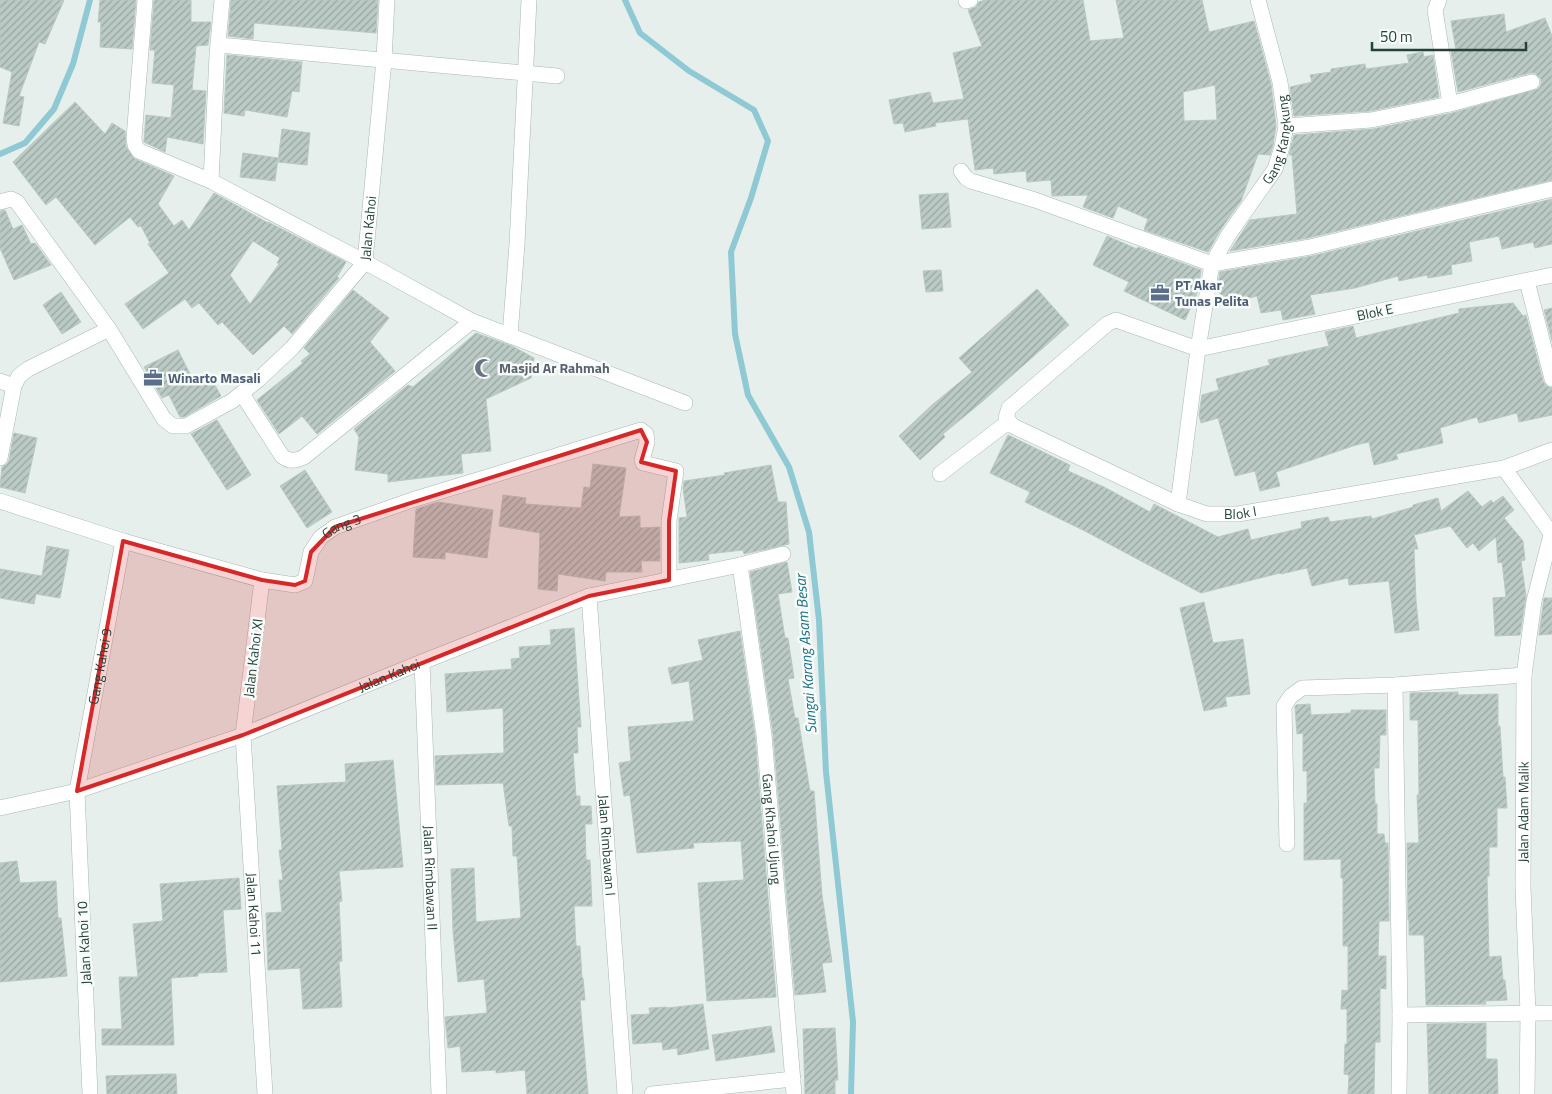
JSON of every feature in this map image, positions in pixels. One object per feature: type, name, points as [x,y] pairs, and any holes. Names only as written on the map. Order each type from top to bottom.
[{"type":"street","points":[[145,0],[134,138],[135,145],[139,151],[211,181],[472,321],[685,403]]},
{"type":"street","points":[[211,181],[222,0]]},
{"type":"street","name":"Jalan Kahoi","points":[[0,202],[11,199],[17,202],[109,329],[164,418],[173,426],[186,426],[232,402],[292,348],[365,262],[384,60],[387,0]]},
{"type":"street","points":[[510,336],[517,244],[529,0]]},
{"type":"street","name":"Gang Kangkung","points":[[1212,264],[1229,234],[1275,169],[1286,126],[1280,82],[1258,0]]},
{"type":"street","points":[[1439,0],[1435,10],[1450,104]]},
{"type":"street","points":[[219,45],[557,76]]},
{"type":"street","points":[[1286,126],[1371,120],[1450,104],[1532,82]]},
{"type":"street","points":[[961,171],[971,181],[1035,200],[1212,264],[1310,247],[1552,189]]},
{"type":"street","points":[[1178,504],[1198,349],[1212,264]]},
{"type":"street","name":"Blok E","points":[[1198,349],[1552,275]]},
{"type":"street","points":[[1527,281],[1552,379]]},
{"type":"street","points":[[940,474],[1111,321],[1116,320],[1198,349]]},
{"type":"street","points":[[242,394],[282,456],[289,461],[297,460],[304,457],[472,321]]},
{"type":"street","points":[[0,458],[7,383],[28,369],[109,329]]},
{"type":"street","name":"Blok I","points":[[1008,415],[1013,426],[1178,504],[1207,514],[1238,514],[1504,468],[1552,450]]},
{"type":"street","name":"Gang 3","points":[[0,501],[123,541],[262,580],[295,585],[305,581],[311,552],[321,537],[335,527],[412,500],[635,430],[644,430],[647,442],[642,460],[644,463],[675,470],[676,473],[669,521],[669,580]]},
{"type":"street","points":[[1504,468],[1552,532]]},
{"type":"street","name":"Jalan Adam Malik","points":[[1527,1094],[1528,1013],[1523,887],[1524,676],[1534,601],[1552,532]]},
{"type":"street","name":"Gang Kahoi 9","points":[[77,791],[123,541]]},
{"type":"street","name":"Jalan Kahoi","points":[[0,808],[77,791],[243,736],[589,596],[740,565],[783,554]]},
{"type":"street","name":"Gang Khahoi Ujung","points":[[740,565],[764,735],[793,1087]]},
{"type":"street","name":"Jalan Kahoi XI","points":[[243,736],[262,580]]},
{"type":"street","name":"Jalan Rimbawan I","points":[[589,596],[625,1094]]},
{"type":"street","name":"Jalan Rimbawan II","points":[[422,662],[439,1094]]},
{"type":"street","points":[[1287,844],[1284,706],[1291,696],[1302,688],[1395,685],[1524,676]]},
{"type":"street","points":[[1395,685],[1400,1015],[1399,1094]]},
{"type":"street","name":"Jalan Kahoi 11","points":[[243,736],[265,1094]]},
{"type":"street","name":"Jalan Kahoi 10","points":[[77,791],[90,1094]]},
{"type":"street","points":[[1400,1015],[1552,1013]]},
{"type":"street","points":[[652,1094],[793,1087]]},
{"type":"highlighted area","points":[[641,430],[647,442],[641,462],[676,471],[669,521],[669,580],[589,596],[243,735],[77,791],[123,541],[262,580],[295,585],[305,581],[311,552],[335,527]]},
{"type":"building","points":[[0,0],[64,0],[45,44],[39,42],[19,96],[24,97],[19,126],[3,123],[12,72],[0,67]]},
{"type":"building","points":[[100,0],[136,0],[132,49],[100,47],[101,22],[98,22]]},
{"type":"building","points":[[154,0],[191,0],[191,22],[211,22],[208,45],[196,46],[192,90],[206,91],[203,144],[167,137],[165,152],[144,142],[146,115],[171,118],[174,85],[152,83],[155,50],[150,50]]},
{"type":"building","points":[[231,0],[378,0],[376,33],[254,23],[253,39],[228,36]]},
{"type":"building","points":[[985,0],[1083,0],[1090,41],[1124,38],[1116,0],[1202,0],[1209,32],[1254,21],[1271,84],[1276,126],[1273,145],[1270,155],[1258,154],[1241,201],[1221,229],[1208,252],[1144,230],[1148,219],[1118,206],[1113,218],[1083,207],[1088,195],[1052,196],[1051,180],[1027,182],[1026,171],[994,174],[993,168],[975,170],[968,119],[935,123],[936,126],[905,132],[903,123],[894,124],[889,100],[930,92],[933,103],[964,99],[953,53],[982,46],[968,10],[976,7],[979,2]],"holes":[[[1215,85],[1217,120],[1184,121],[1183,92]]]},
{"type":"building","points":[[1504,14],[1506,32],[1545,18],[1552,36],[1552,180],[1308,238],[1230,251],[1250,220],[1297,214],[1292,155],[1289,155],[1294,135],[1373,129],[1452,113],[1538,89],[1541,85],[1541,79],[1535,73],[1530,73],[1458,92],[1451,51],[1456,50],[1451,21]]},
{"type":"building","points":[[1423,52],[1424,57],[1433,55],[1439,97],[1370,111],[1294,116],[1290,87],[1312,82],[1310,75],[1331,72],[1331,69],[1365,64],[1366,69],[1409,63],[1407,55]]},
{"type":"building","points":[[227,55],[302,62],[299,92],[292,91],[287,117],[245,110],[244,116],[224,113]]},
{"type":"building","points":[[75,102],[105,134],[112,123],[125,131],[126,147],[135,159],[174,176],[158,204],[174,226],[182,220],[189,230],[214,193],[268,223],[346,262],[337,277],[339,278],[292,334],[284,326],[253,355],[222,322],[218,325],[199,303],[192,308],[185,299],[143,329],[125,304],[169,273],[148,244],[150,243],[141,226],[138,227],[130,217],[95,245],[56,197],[46,205],[13,162]],"holes":[[[253,241],[280,258],[277,263],[279,264],[250,304],[230,275]]]},
{"type":"building","points":[[282,129],[310,133],[307,165],[278,162]]},
{"type":"building","points":[[243,153],[278,158],[275,181],[240,177]]},
{"type":"building","points":[[948,193],[951,227],[922,229],[919,195]]},
{"type":"building","points":[[1552,199],[1552,244],[1535,248],[1533,242],[1502,249],[1499,236],[1469,242],[1472,261],[1451,265],[1452,274],[1428,278],[1427,275],[1399,281],[1398,276],[1355,288],[1310,295],[1315,314],[1283,320],[1281,310],[1261,313],[1257,296],[1223,304],[1218,285],[1220,272],[1312,256]]},
{"type":"building","points":[[5,210],[13,229],[22,225],[31,244],[35,243],[51,265],[14,280],[0,248],[0,211]]},
{"type":"building","points":[[1107,236],[1137,249],[1138,247],[1201,270],[1198,291],[1185,320],[1124,291],[1129,282],[1093,265]]},
{"type":"building","points":[[941,270],[943,291],[926,292],[923,271]]},
{"type":"building","points":[[1037,289],[1069,325],[943,434],[945,437],[920,460],[899,436],[932,405],[972,372],[959,358]]},
{"type":"building","points":[[353,290],[389,318],[370,342],[395,371],[317,434],[302,416],[279,434],[257,400],[303,363],[301,361],[310,354],[304,348]]},
{"type":"building","points":[[61,292],[81,322],[62,334],[43,305]]},
{"type":"building","points":[[1513,303],[1523,316],[1526,315],[1543,381],[1546,386],[1552,388],[1552,415],[1519,422],[1517,413],[1479,423],[1477,417],[1440,428],[1443,443],[1396,454],[1398,459],[1374,465],[1369,442],[1356,445],[1276,472],[1280,486],[1260,491],[1255,471],[1235,476],[1218,418],[1201,423],[1199,415],[1202,395],[1219,390],[1216,379],[1270,365],[1268,360],[1329,346],[1325,332],[1353,326],[1356,338],[1459,313],[1459,309]]},
{"type":"building","points":[[1552,308],[1552,341],[1544,310]]},
{"type":"building","points":[[476,333],[512,346],[534,358],[531,378],[486,399],[491,451],[461,454],[463,473],[388,482],[388,474],[355,470],[359,437],[354,429],[408,385],[413,387]]},
{"type":"building","points":[[178,350],[196,386],[211,378],[221,396],[184,417],[180,417],[169,395],[162,398],[144,367]]},
{"type":"building","points":[[217,420],[251,475],[227,490],[191,434]]},
{"type":"building","points":[[14,433],[37,438],[25,493],[0,487],[2,467],[9,460]]},
{"type":"building","points":[[1008,435],[1070,465],[1068,471],[1104,487],[1150,512],[1154,504],[1218,537],[1248,529],[1251,540],[1302,528],[1301,522],[1328,517],[1330,522],[1371,516],[1372,519],[1438,498],[1441,511],[1468,491],[1482,507],[1491,500],[1493,503],[1503,496],[1514,510],[1504,518],[1523,541],[1525,560],[1521,561],[1526,596],[1520,635],[1495,636],[1493,598],[1506,597],[1502,562],[1498,563],[1496,537],[1479,551],[1473,543],[1467,548],[1450,526],[1414,535],[1418,549],[1414,549],[1419,630],[1395,633],[1389,581],[1349,585],[1348,578],[1312,586],[1307,568],[1201,593],[1083,530],[1025,502],[1030,492],[990,473]]},
{"type":"building","points":[[593,464],[626,468],[619,517],[640,516],[640,528],[660,527],[660,561],[641,561],[642,572],[606,572],[605,581],[558,574],[557,591],[538,589],[540,533],[499,526],[503,495],[526,498],[525,504],[581,508],[584,487],[590,488]]},
{"type":"building","points":[[771,465],[778,502],[786,502],[789,544],[744,554],[743,550],[708,554],[709,560],[679,563],[679,518],[687,517],[683,488],[684,481],[725,475],[724,473]]},
{"type":"building","points":[[305,470],[332,512],[307,528],[280,486]]},
{"type":"building","points":[[438,502],[493,510],[487,558],[445,552],[445,559],[413,557],[416,509]]},
{"type":"building","points":[[47,546],[69,550],[60,598],[36,594],[34,604],[0,598],[0,569],[42,576]]},
{"type":"building","points":[[787,562],[792,592],[778,594],[785,638],[788,638],[794,678],[788,679],[795,718],[798,718],[810,791],[814,791],[822,895],[832,962],[822,963],[826,992],[795,995],[773,734],[750,572]]},
{"type":"building","points":[[1544,598],[1552,598],[1552,634],[1539,635]]},
{"type":"building","points":[[1204,602],[1213,643],[1243,639],[1250,694],[1225,697],[1227,706],[1204,711],[1180,608]]},
{"type":"building","points":[[574,628],[581,727],[577,727],[578,753],[573,753],[576,796],[580,796],[580,806],[591,806],[592,824],[585,824],[586,860],[590,860],[592,906],[574,906],[576,946],[580,946],[585,1000],[580,1000],[588,1094],[527,1094],[525,1070],[496,1073],[496,1070],[462,1072],[460,1046],[448,1048],[445,1017],[487,1013],[484,979],[458,982],[453,931],[451,869],[474,868],[476,922],[521,918],[517,856],[513,856],[512,826],[509,826],[503,783],[436,785],[435,756],[504,753],[503,708],[447,712],[445,674],[512,669],[511,659],[520,658],[519,647],[551,645],[550,630]]},
{"type":"building","points":[[740,631],[755,736],[776,997],[707,1001],[698,883],[744,880],[741,841],[693,843],[694,848],[637,853],[630,795],[624,796],[619,763],[631,761],[628,727],[694,721],[689,681],[672,684],[668,668],[703,660],[698,640]]},
{"type":"building","points":[[1458,692],[1458,695],[1498,694],[1498,727],[1500,726],[1507,808],[1497,808],[1497,847],[1489,847],[1489,876],[1487,876],[1489,957],[1501,956],[1507,1000],[1485,1001],[1486,1004],[1426,1005],[1424,935],[1409,935],[1408,920],[1407,843],[1419,843],[1417,795],[1419,795],[1418,720],[1410,720],[1410,693]]},
{"type":"building","points":[[1310,704],[1311,715],[1351,713],[1351,710],[1386,710],[1386,735],[1380,735],[1379,768],[1374,768],[1377,834],[1384,834],[1385,843],[1388,843],[1389,921],[1379,921],[1378,956],[1386,956],[1386,989],[1380,988],[1380,1042],[1375,1042],[1374,1094],[1348,1094],[1349,1075],[1344,1074],[1345,1044],[1347,1044],[1347,1009],[1341,1009],[1342,990],[1348,991],[1348,946],[1343,946],[1343,878],[1341,878],[1341,859],[1304,860],[1304,803],[1307,803],[1307,771],[1303,771],[1303,733],[1297,734],[1295,707],[1296,705]]},
{"type":"building","points":[[393,760],[403,867],[339,871],[342,901],[339,902],[342,961],[339,962],[342,1007],[303,1009],[300,968],[268,970],[266,913],[282,912],[279,880],[283,880],[279,850],[282,850],[277,786],[346,782],[345,764]]},
{"type":"building","points":[[17,861],[20,883],[56,881],[58,918],[61,918],[67,976],[0,982],[0,863]]},
{"type":"building","points":[[239,878],[241,909],[223,910],[227,972],[198,973],[198,976],[171,978],[174,1045],[102,1045],[102,1029],[122,1029],[119,977],[138,977],[133,924],[163,921],[160,884]]},
{"type":"building","points":[[703,1004],[709,1049],[678,1055],[677,1048],[663,1050],[662,1042],[633,1044],[631,1015],[650,1014],[649,1008]]},
{"type":"building","points":[[1486,1023],[1486,1059],[1497,1059],[1498,1094],[1429,1094],[1427,1024]]},
{"type":"building","points":[[771,1026],[775,1052],[716,1061],[712,1035]]},
{"type":"building","points":[[835,1028],[838,1080],[835,1080],[835,1094],[805,1094],[803,1029]]},
{"type":"building","points":[[176,1074],[177,1094],[107,1094],[106,1076]]},
{"type":"waterway","name":"Sungai Karang Asam Besar","points":[[0,154],[25,143],[54,109],[73,64],[90,0]]},
{"type":"waterway","name":"Sungai Karang Asam Besar","points":[[625,0],[640,33],[689,71],[754,110],[768,141],[751,198],[731,252],[735,334],[748,395],[789,467],[809,532],[819,620],[826,772],[853,1022],[851,1094]]},
{"type":"place","name":"PT Akar Tunas Pelita","points":[[1160,293]]},
{"type":"place","name":"Masjid Ar Rahmah","points":[[484,368]]},
{"type":"place","name":"Winarto Masali","points":[[153,378]]}]
